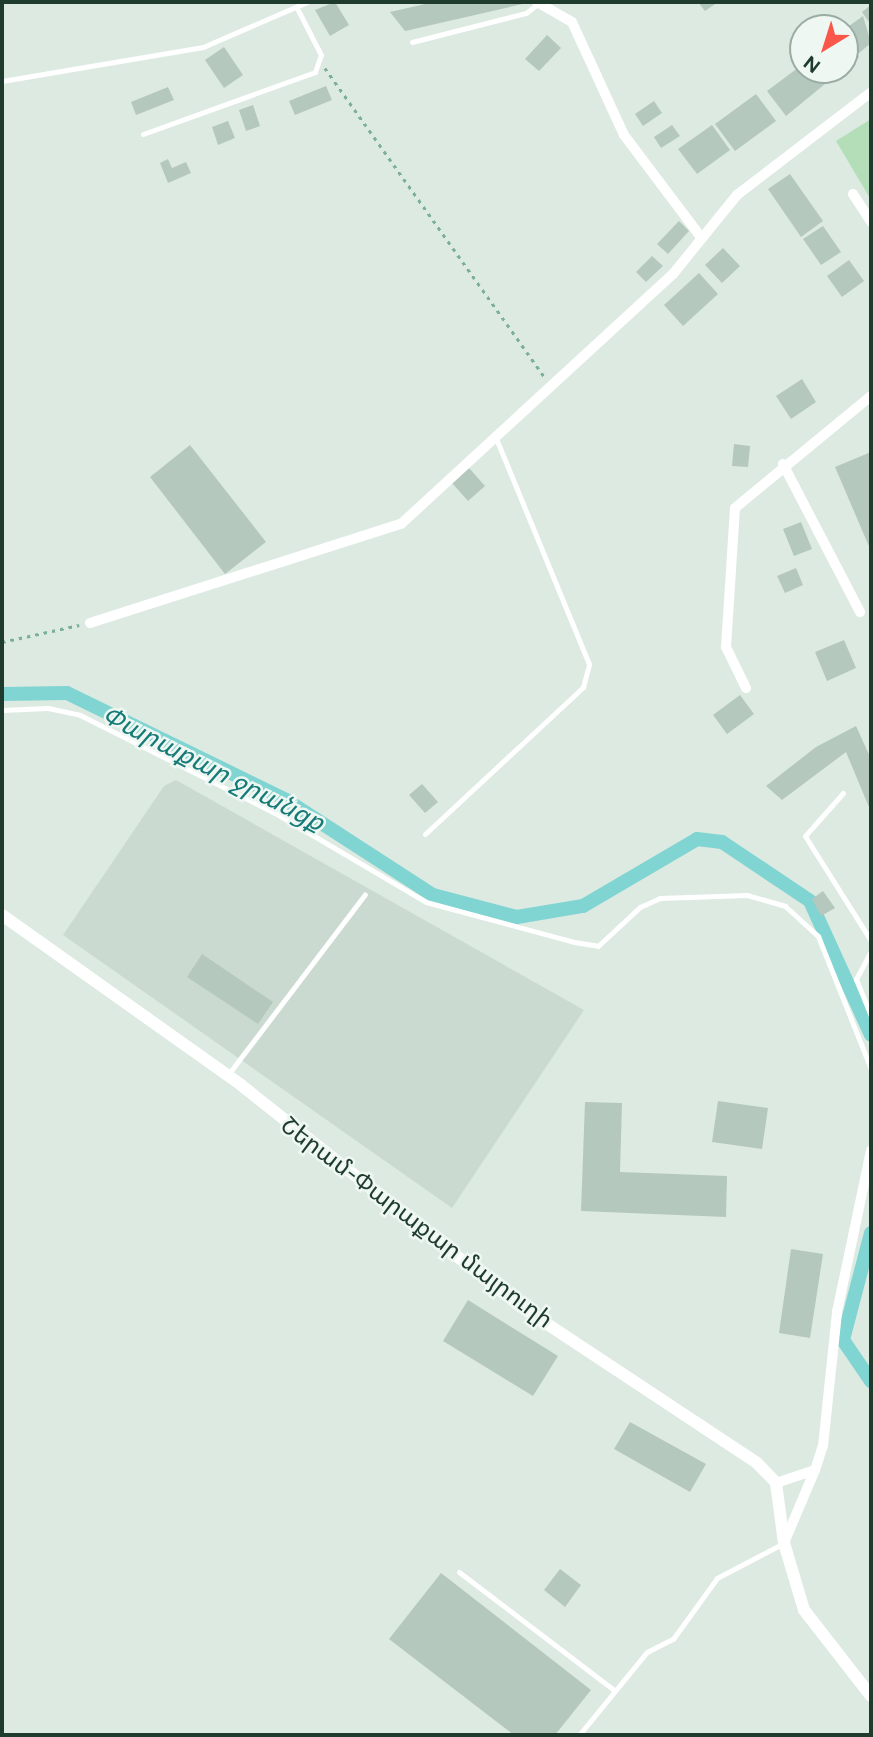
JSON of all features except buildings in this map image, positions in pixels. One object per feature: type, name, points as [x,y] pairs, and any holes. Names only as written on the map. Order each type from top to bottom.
[{"type":"street","points":[[538,2],[572,22],[624,135],[700,236]]},
{"type":"street","points":[[90,623],[401,524],[673,274],[700,236],[737,195],[871,92]]},
{"type":"street","points":[[853,194],[871,222]]},
{"type":"street","points":[[746,688],[726,647],[735,508],[783,464],[871,396]]},
{"type":"street","points":[[783,464],[860,612]]},
{"type":"street","name":"Շերամ-Փարաքար մայրուղի","points":[[2,915],[227,1076],[520,1306],[720,1432],[776,1483]]},
{"type":"street","points":[[784,1543],[815,1469],[871,1149]]},
{"type":"street","points":[[815,1469],[776,1483],[784,1543],[804,1610],[871,1696]]},
{"type":"lane","points":[[2,80],[203,47],[307,2]]},
{"type":"lane","points":[[412,42],[526,13],[538,2]]},
{"type":"lane","points":[[143,134],[315,72],[319,60],[298,8]]},
{"type":"lane","points":[[425,834],[583,687],[589,664],[495,436]]},
{"type":"lane","points":[[2,710],[48,708],[80,715],[275,813],[426,902],[574,942],[598,946],[640,907],[660,898],[747,895],[785,906],[818,936],[871,1069]]},
{"type":"lane","points":[[843,793],[805,836],[871,941]]},
{"type":"lane","points":[[227,1076],[365,894]]},
{"type":"lane","points":[[871,951],[856,979],[871,1016]]},
{"type":"lane","points":[[579,1735],[648,1652],[673,1639],[718,1578],[784,1543]]},
{"type":"lane","points":[[459,1572],[615,1691]]},
{"type":"path","points":[[319,60],[551,385]]},
{"type":"path","points":[[2,642],[90,623]]},
{"type":"shaded area","points":[[176,780],[584,1010],[452,1208],[63,935],[164,786]]},
{"type":"green space","points":[[871,119],[871,200],[836,141]]},
{"type":"waterway","name":"Փարաքար ջրանցք","points":[[2,694],[67,693],[286,800],[433,895],[517,917],[583,906],[697,839],[722,842],[810,901],[871,1035]]},
{"type":"waterway","name":"Փարաքար ջրանցք","points":[[871,1233],[843,1340],[871,1381]]}]
